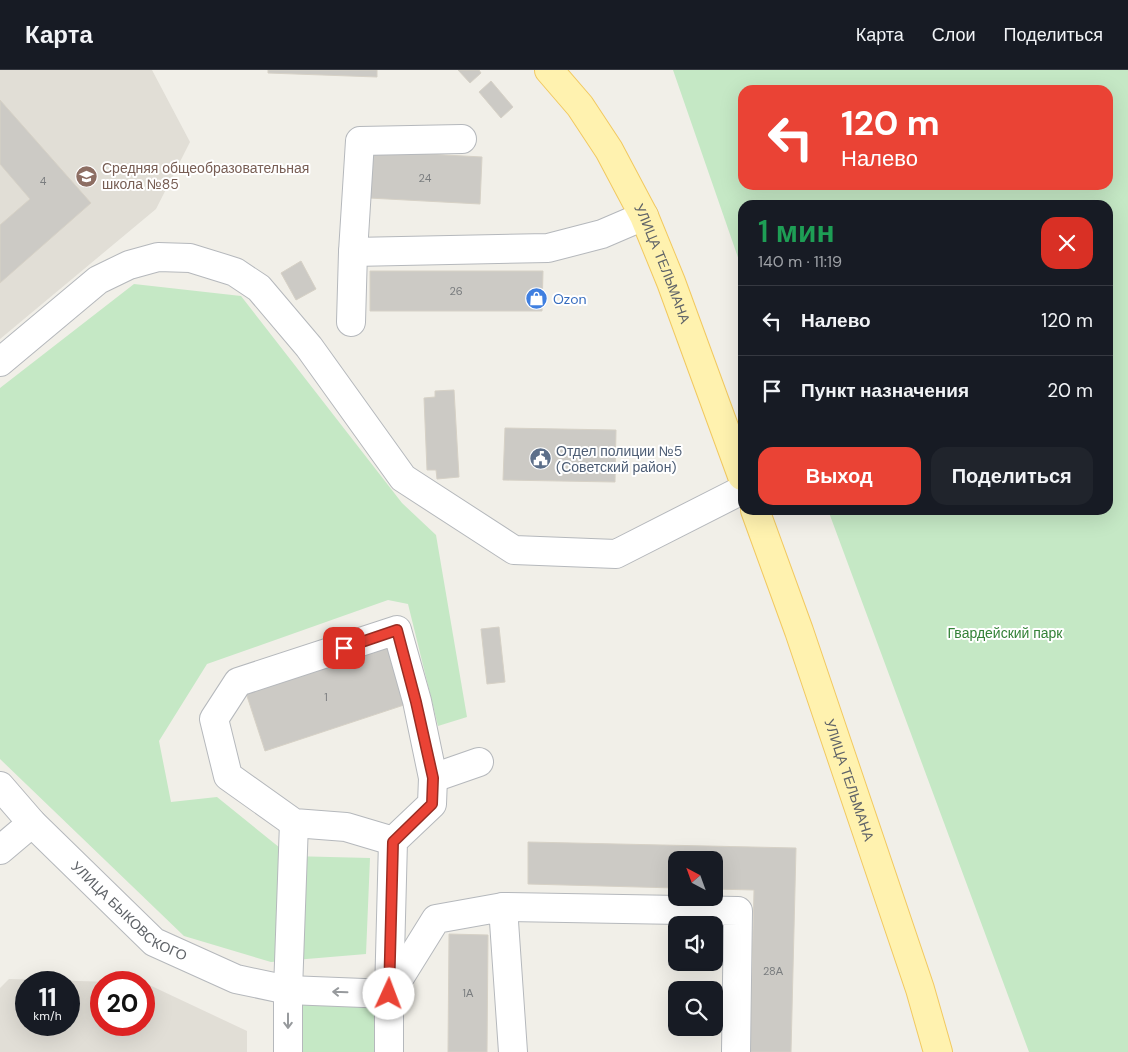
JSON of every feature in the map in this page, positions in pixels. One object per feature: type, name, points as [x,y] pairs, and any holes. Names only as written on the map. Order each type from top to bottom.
[{"type":"main road","name":"УЛИЦА ТЕЛЬМАНА","points":[[549,70],[580,106],[609,150],[644,216],[671,282],[738,465]]},
{"type":"main road","name":"УЛИЦА ТЕЛЬМАНА","points":[[757,515],[920,989],[938,1052]]},
{"type":"street","points":[[351,322],[360,142],[462,139]]},
{"type":"street","points":[[353,252],[548,248],[602,234],[644,216]]},
{"type":"street","points":[[0,362],[98,280],[129,265],[158,257],[190,258],[234,272],[259,288],[310,347],[403,478],[514,550],[616,554],[738,492]]},
{"type":"street","points":[[389,1052],[393,842],[432,804],[433,778],[397,630],[238,682],[214,718],[228,776],[294,823],[346,827],[393,842]]},
{"type":"street","points":[[433,778],[479,762]]},
{"type":"street","name":"УЛИЦА БЫКОВСКОГО","points":[[0,786],[32,823],[154,942],[236,979],[288,990],[389,994]]},
{"type":"street","points":[[0,850],[32,823]]},
{"type":"street","points":[[288,1052],[288,990],[294,823]]},
{"type":"street","points":[[389,994],[436,919],[503,908],[738,911],[736,1052]]},
{"type":"street","points":[[503,908],[513,1052]]},
{"type":"shaded area","name":"Средняя общеобразовательная школа №85","points":[[0,70],[152,70],[190,142],[156,209],[0,339]]},
{"type":"shaded area","points":[[9,979],[15,979],[15,1036],[80,1036],[80,981],[90,981],[90,1036],[155,1036],[155,988],[247,1031],[247,1052],[0,1052],[0,988]]},
{"type":"green space","name":"Гвардейский парк","points":[[673,70],[1128,70],[1128,1052],[1029,1052],[830,515],[1113,515],[1113,200],[738,200],[738,257]]},
{"type":"green space","points":[[134,284],[241,296],[402,503],[436,535],[467,717],[438,726],[408,604],[388,600],[207,664],[159,741],[171,802],[217,797],[290,856],[370,858],[366,954],[271,962],[184,936],[0,759],[0,388]]},
{"type":"green space","points":[[288,990],[389,994],[389,1052],[288,1052]]},
{"type":"building","points":[[268,70],[377,70],[377,77],[268,73]]},
{"type":"building","points":[[458,70],[479,70],[481,73],[470,83]]},
{"type":"building","points":[[491,81],[513,107],[501,118],[479,92]]},
{"type":"building","points":[[0,100],[91,203],[0,283],[0,225],[30,199],[0,164]]},
{"type":"building","points":[[370,151],[482,157],[480,204],[369,198]]},
{"type":"building","points":[[301,261],[316,289],[296,300],[281,273]]},
{"type":"building","points":[[370,271],[543,271],[542,311],[370,311]]},
{"type":"building","points":[[454,390],[459,477],[437,479],[436,470],[427,470],[424,398],[435,397],[435,391]]},
{"type":"building","points":[[505,428],[616,430],[615,482],[503,480]]},
{"type":"building","points":[[499,627],[505,682],[487,684],[481,629]]},
{"type":"building","points":[[387,643],[407,704],[265,751],[245,690]]},
{"type":"building","points":[[528,842],[796,848],[791,1052],[750,1052],[754,890],[723,889],[723,851],[668,851],[668,888],[528,884]]},
{"type":"building","points":[[449,934],[488,935],[487,1052],[448,1052]]},
{"type":"place","name":"Средняя общеобразовательная школа №85","points":[[86,176]]},
{"type":"place","name":"Ozon","points":[[537,299]]},
{"type":"place","name":"Отдел полиции №5 (Советский район)","points":[[540,459]]},
{"type":"route","points":[[344,648],[397,630],[433,778],[432,804],[393,842],[389,994]]}]
